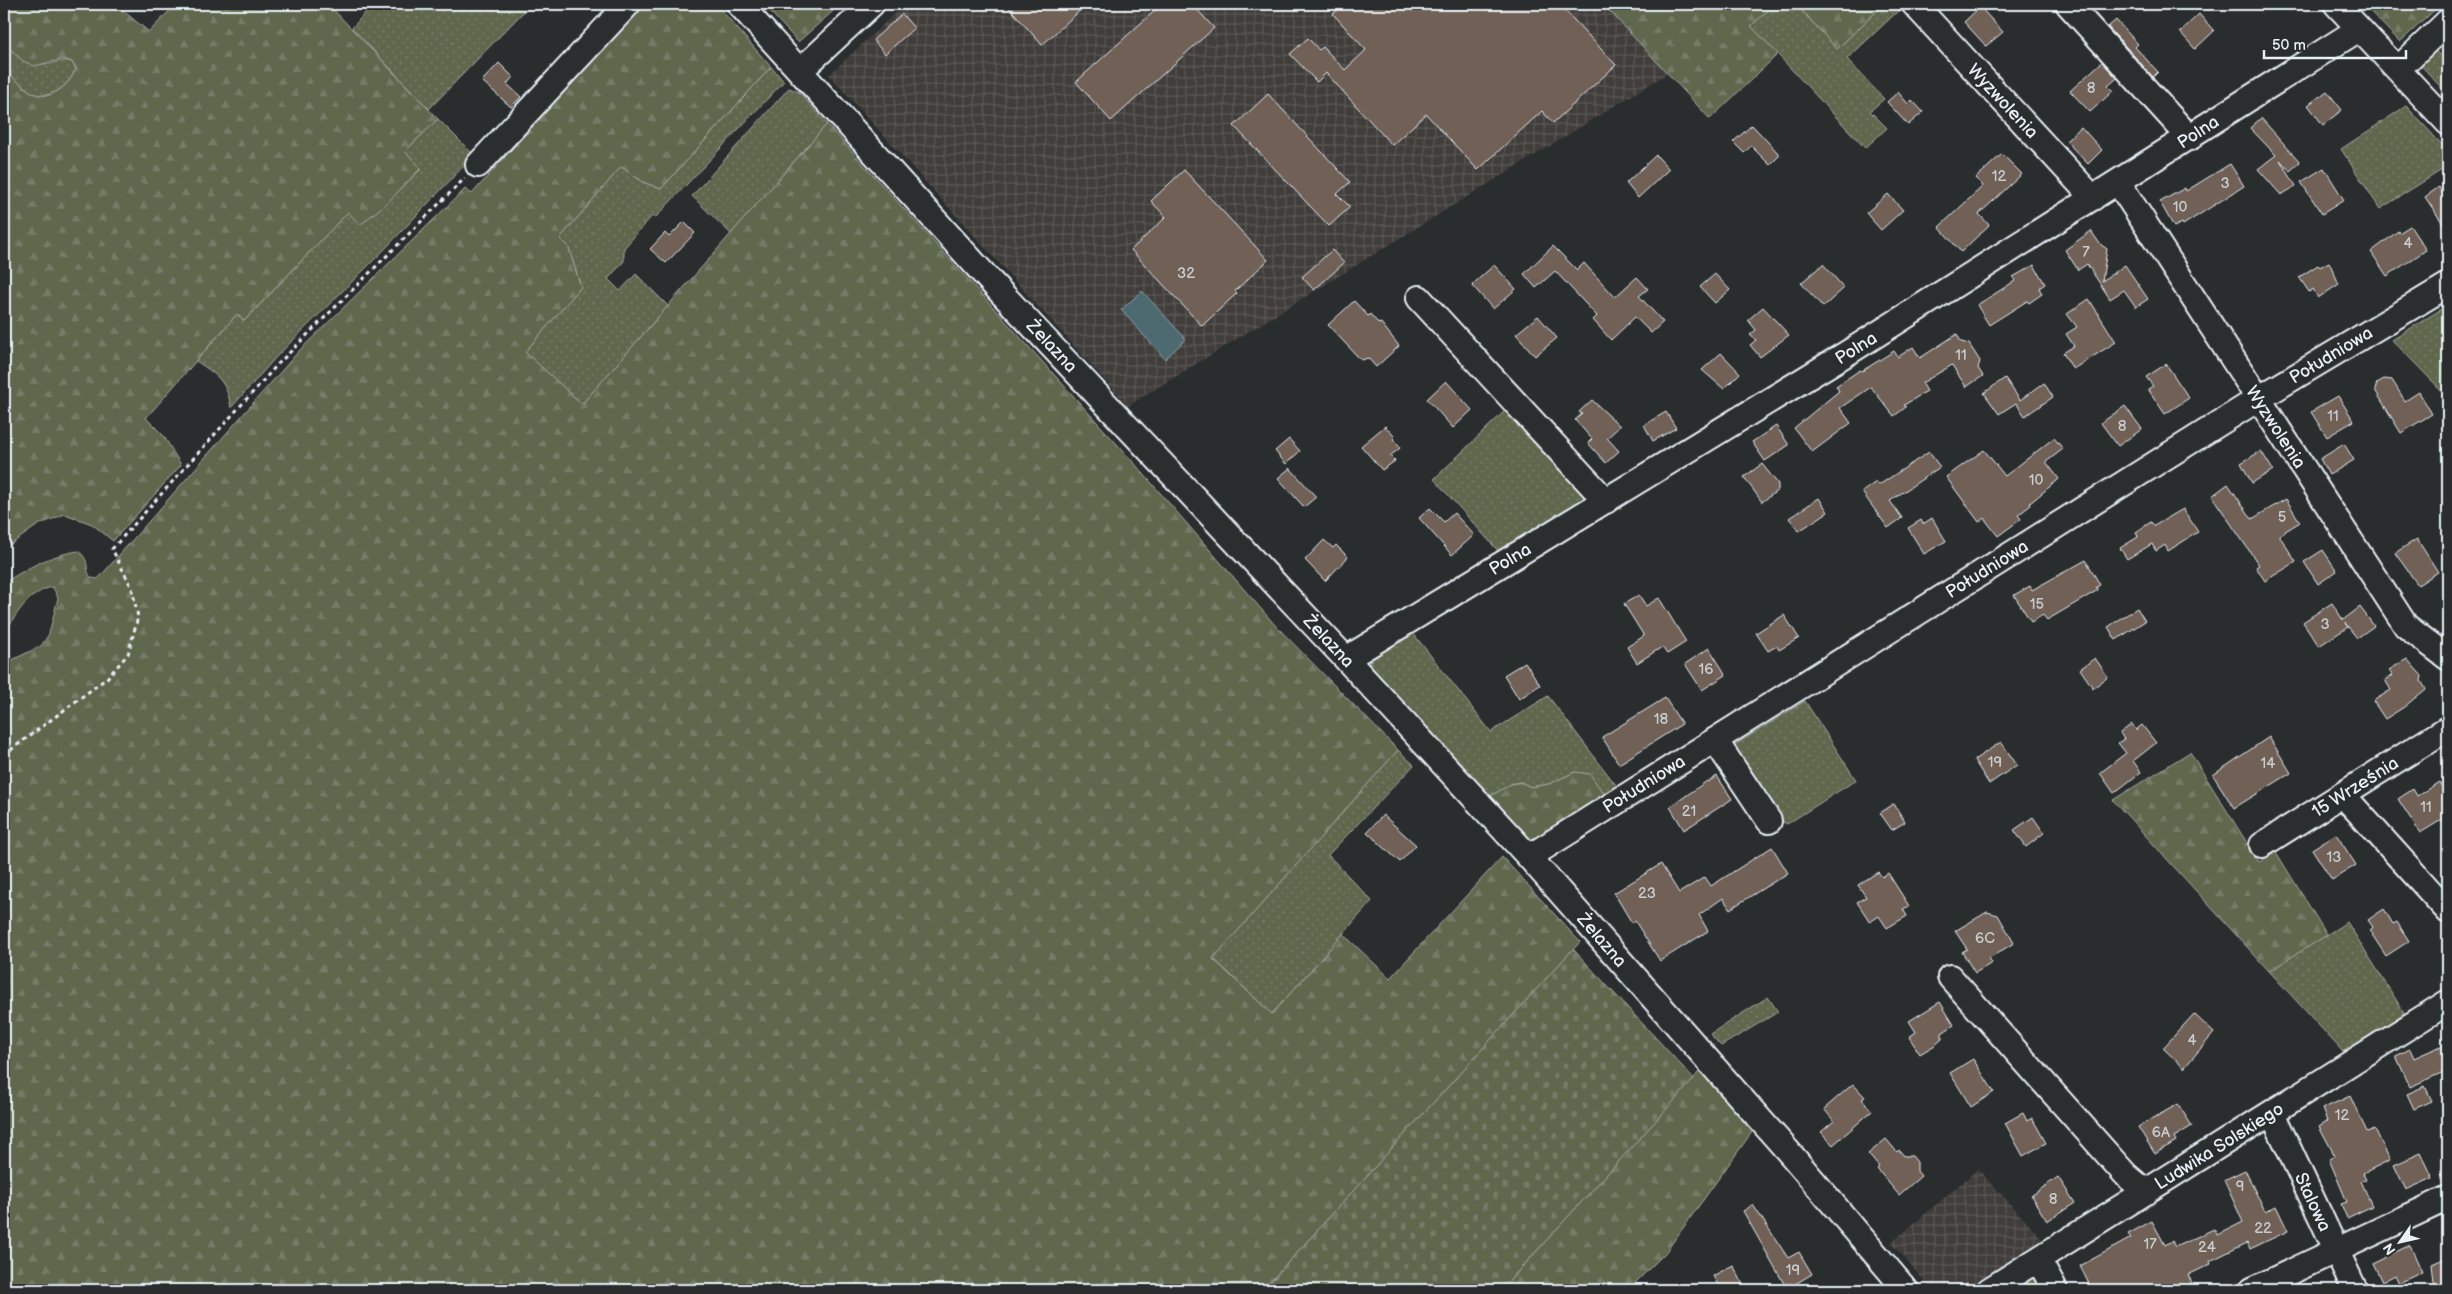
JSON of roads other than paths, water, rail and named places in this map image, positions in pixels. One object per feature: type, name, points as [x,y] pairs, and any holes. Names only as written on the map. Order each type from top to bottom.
[{"type":"street","points":[[478,165],[628,4]]},
{"type":"street","name":"Żelazna","points":[[739,4],[992,283],[1346,658],[1528,857],[1794,1158],[1906,1290]]},
{"type":"street","points":[[800,71],[872,4]]},
{"type":"street","name":"Wyzwolenia","points":[[1914,4],[2093,198]]},
{"type":"street","points":[[2068,4],[2190,138]]},
{"type":"street","points":[[2336,4],[2448,123]]},
{"type":"street","points":[[2398,69],[2448,21]]},
{"type":"street","name":"Polna","points":[[1346,658],[1849,352],[2190,138],[2359,29]]},
{"type":"street","name":"Wyzwolenia","points":[[2118,182],[2406,626],[2448,658]]},
{"type":"street","name":"Południowa","points":[[1528,857],[2258,399],[2448,285]]},
{"type":"street","points":[[1419,298],[1606,501]]},
{"type":"street","name":"15 Września","points":[[2262,845],[2448,728]]},
{"type":"street","points":[[1715,740],[1769,821]]},
{"type":"street","points":[[2343,795],[2448,910]]},
{"type":"street","points":[[1950,977],[2126,1175],[2146,1192]]},
{"type":"street","name":"Ludwika Solskiego","points":[[1989,1290],[2039,1261],[2448,1002]]},
{"type":"street","name":"Stalowa","points":[[2272,1113],[2355,1290]]},
{"type":"street","points":[[2252,1290],[2448,1198]]},
{"type":"street","points":[[2039,1261],[2055,1290]]},
{"type":"water","points":[[1142,291],[1186,339],[1165,359],[1121,310]]}]
